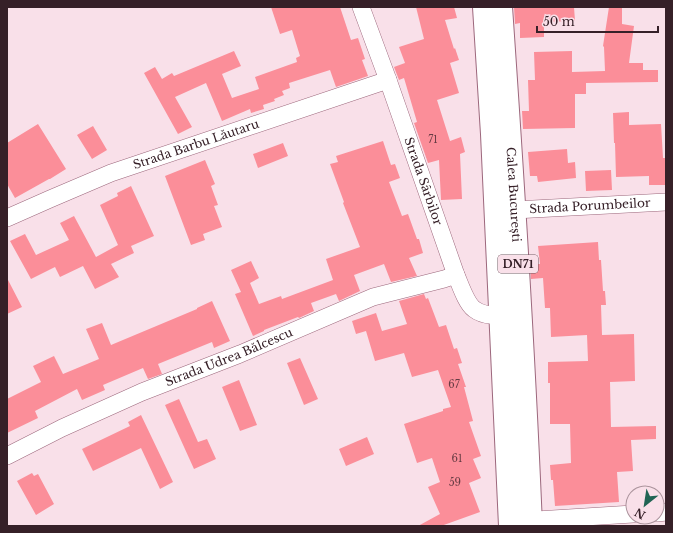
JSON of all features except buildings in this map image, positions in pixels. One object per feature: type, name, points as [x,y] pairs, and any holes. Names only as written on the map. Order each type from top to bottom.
[{"type":"main road","name":"Calea București","points":[[484,7],[492,134],[510,315],[520,524]]},
{"type":"main road","name":"Calea București","points":[[501,7],[514,210],[510,315]]},
{"type":"street","name":"Strada Sârbilor","points":[[361,7],[456,275],[467,300],[473,308],[483,314],[510,315]]},
{"type":"street","name":"Strada Barbu Lăutaru","points":[[7,218],[111,173],[388,80]]},
{"type":"street","name":"Strada Porumbeilor","points":[[514,210],[666,202]]},
{"type":"street","name":"Strada Udrea Bălcescu","points":[[7,456],[62,428],[142,392],[240,354],[373,297],[456,275]]},
{"type":"street","points":[[520,524],[625,515]]}]
